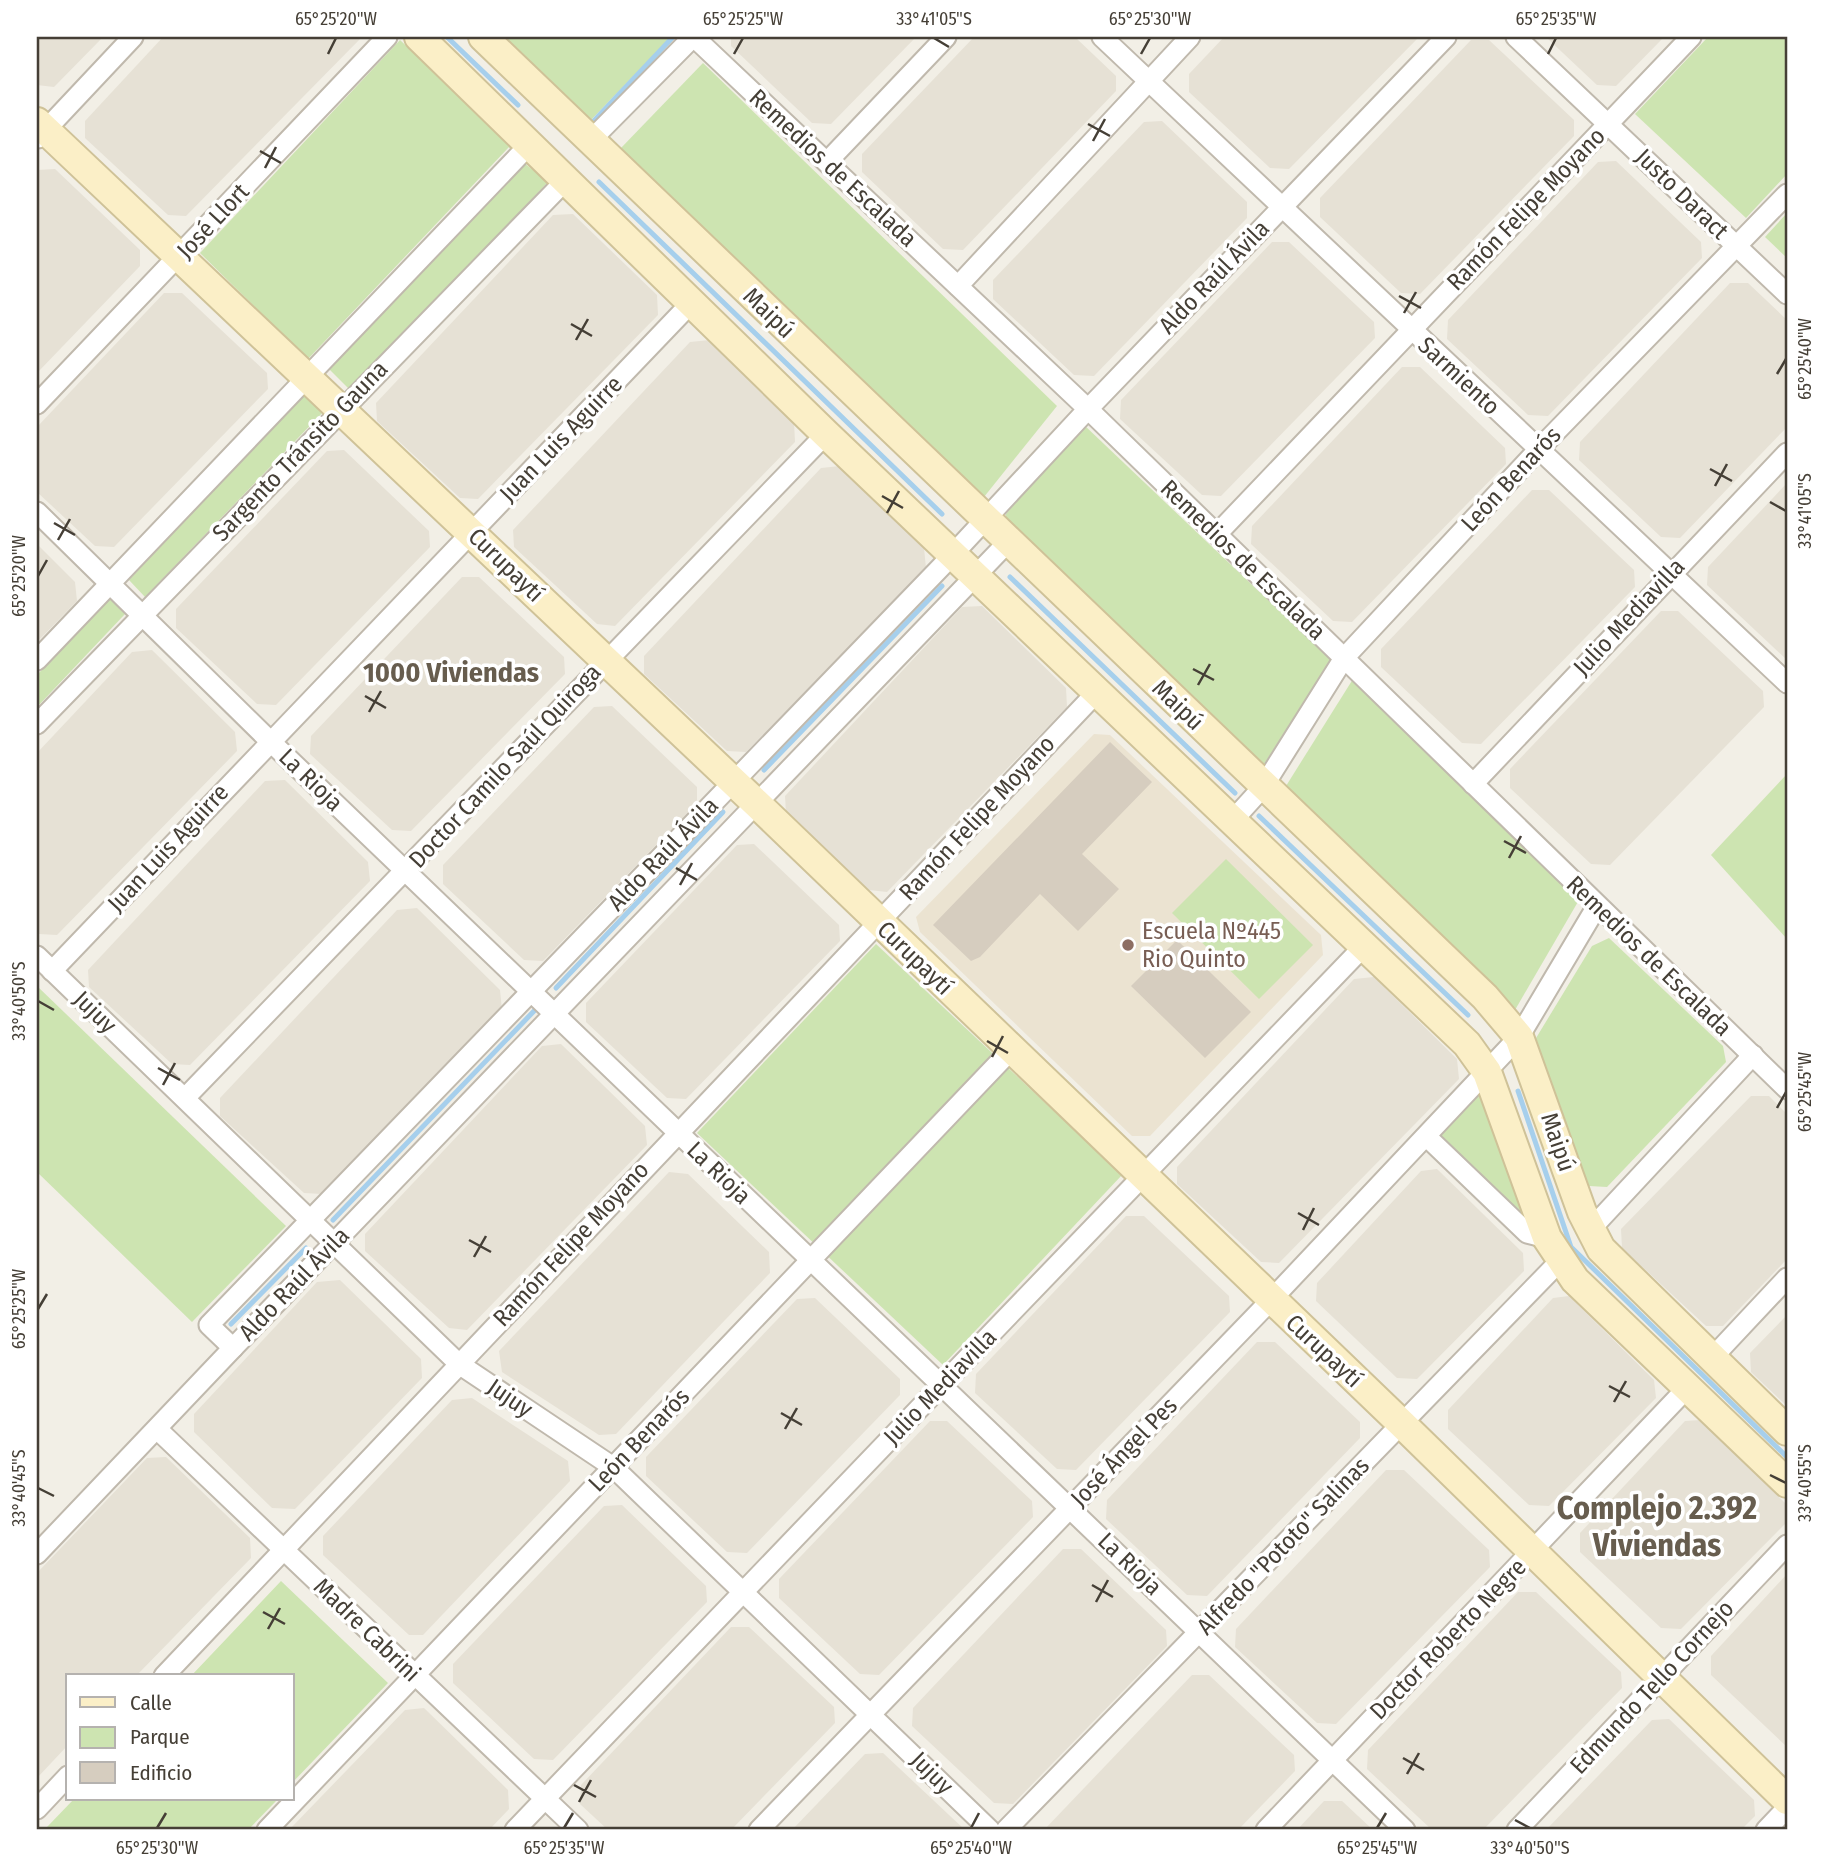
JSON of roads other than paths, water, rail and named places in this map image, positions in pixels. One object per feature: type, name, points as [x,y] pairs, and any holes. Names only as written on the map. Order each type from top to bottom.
[{"type":"street","points":[[40,131],[133,37]]},
{"type":"street","name":"José Llort","points":[[37,404],[387,37]]},
{"type":"street","name":"Maipú","points":[[419,37],[826,434],[1467,1044],[1487,1072],[1554,1249],[1575,1279],[1787,1483]]},
{"type":"street","name":"Maipú","points":[[483,37],[1485,997],[1519,1037],[1589,1231],[1613,1262],[1787,1431]]},
{"type":"street","points":[[565,181],[590,141],[693,37]]},
{"type":"street","name":"Remedios de Escalada","points":[[693,37],[1088,409],[1787,1089]]},
{"type":"street","points":[[827,162],[946,37]]},
{"type":"street","name":"Sarmiento","points":[[1102,37],[1284,205],[1411,331],[1787,683]]},
{"type":"street","points":[[958,286],[1190,37]]},
{"type":"street","name":"Aldo Raúl Ávila","points":[[1008,542],[233,1348],[209,1325],[953,555],[1088,409],[1446,37]]},
{"type":"street","name":"Justo Daract","points":[[1516,37],[1787,294]]},
{"type":"street","name":"Ramón Felipe Moyano","points":[[1217,534],[1691,37]]},
{"type":"street","points":[[530,145],[555,105]]},
{"type":"street","name":"Curupaytí","points":[[40,131],[180,256],[732,781],[1402,1424],[1787,1800]]},
{"type":"street","name":"Sargento Tránsito Gauna","points":[[37,660],[530,145]]},
{"type":"street","name":"Sargento Tránsito Gauna","points":[[37,723],[565,181]]},
{"type":"street","name":"León Benarós","points":[[1233,820],[1263,787],[1343,658],[1538,450],[1787,194]]},
{"type":"street","name":"Juan Luis Aguirre","points":[[52,971],[256,755],[272,743],[693,302]]},
{"type":"street","name":"Doctor Camilo Saúl Quiroga","points":[[185,1098],[826,434]]},
{"type":"street","name":"Julio Mediavilla","points":[[1473,784],[1787,453]]},
{"type":"street","name":"La Rioja","points":[[37,512],[272,743],[1405,1830]]},
{"type":"street","name":"Ramón Felipe Moyano","points":[[166,1674],[1097,692]]},
{"type":"street","points":[[1519,1037],[1597,906]]},
{"type":"street","name":"Julio Mediavilla","points":[[515,1830],[942,1386],[1140,1174],[1365,945]]},
{"type":"street","name":"Jujuy","points":[[37,956],[459,1364],[613,1466],[990,1830]]},
{"type":"street","name":"José Ángel Pes","points":[[759,1830],[1427,1137],[1519,1037]]},
{"type":"street","name":"León Benarós","points":[[267,1830],[1011,1050]]},
{"type":"street","points":[[1589,1231],[1753,1055]]},
{"type":"street","name":"Maipú","points":[[1427,1137],[1527,1233],[1554,1249]]},
{"type":"street","name":"Alfredo \"Pototo\" Salinas","points":[[1006,1830],[1402,1424],[1554,1249]]},
{"type":"street","points":[[1712,1359],[1787,1278]]},
{"type":"street","points":[[37,1554],[233,1348]]},
{"type":"street","name":"Doctor Roberto Negre","points":[[1266,1830],[1688,1387]]},
{"type":"street","name":"Madre Cabrini","points":[[157,1429],[578,1830]]},
{"type":"street","name":"Edmundo Tello Cornejo","points":[[1517,1830],[1787,1545]]},
{"type":"street","points":[[37,1809],[66,1778]]},
{"type":"street","points":[[1766,1830],[1787,1808]]},
{"type":"waterway","points":[[447,37],[518,105]]},
{"type":"waterway","points":[[590,125],[673,37]]},
{"type":"waterway","points":[[599,182],[942,514]]},
{"type":"waterway","points":[[1010,577],[1235,793]]},
{"type":"waterway","points":[[764,770],[942,586]]},
{"type":"waterway","points":[[556,988],[723,812]]},
{"type":"waterway","points":[[1259,816],[1468,1015]]},
{"type":"waterway","points":[[333,1220],[535,1010]]},
{"type":"waterway","points":[[1518,1091],[1571,1247],[1787,1457]]},
{"type":"waterway","points":[[231,1324],[306,1248]]},
{"type":"place","name":"Escuela Nº445 Rio Quinto","points":[[1128,945]]},
{"type":"district","name":"1000 Viviendas","points":[[451,672]]},
{"type":"district","name":"Complejo 2.392 Viviendas","points":[[1657,1526]]}]
